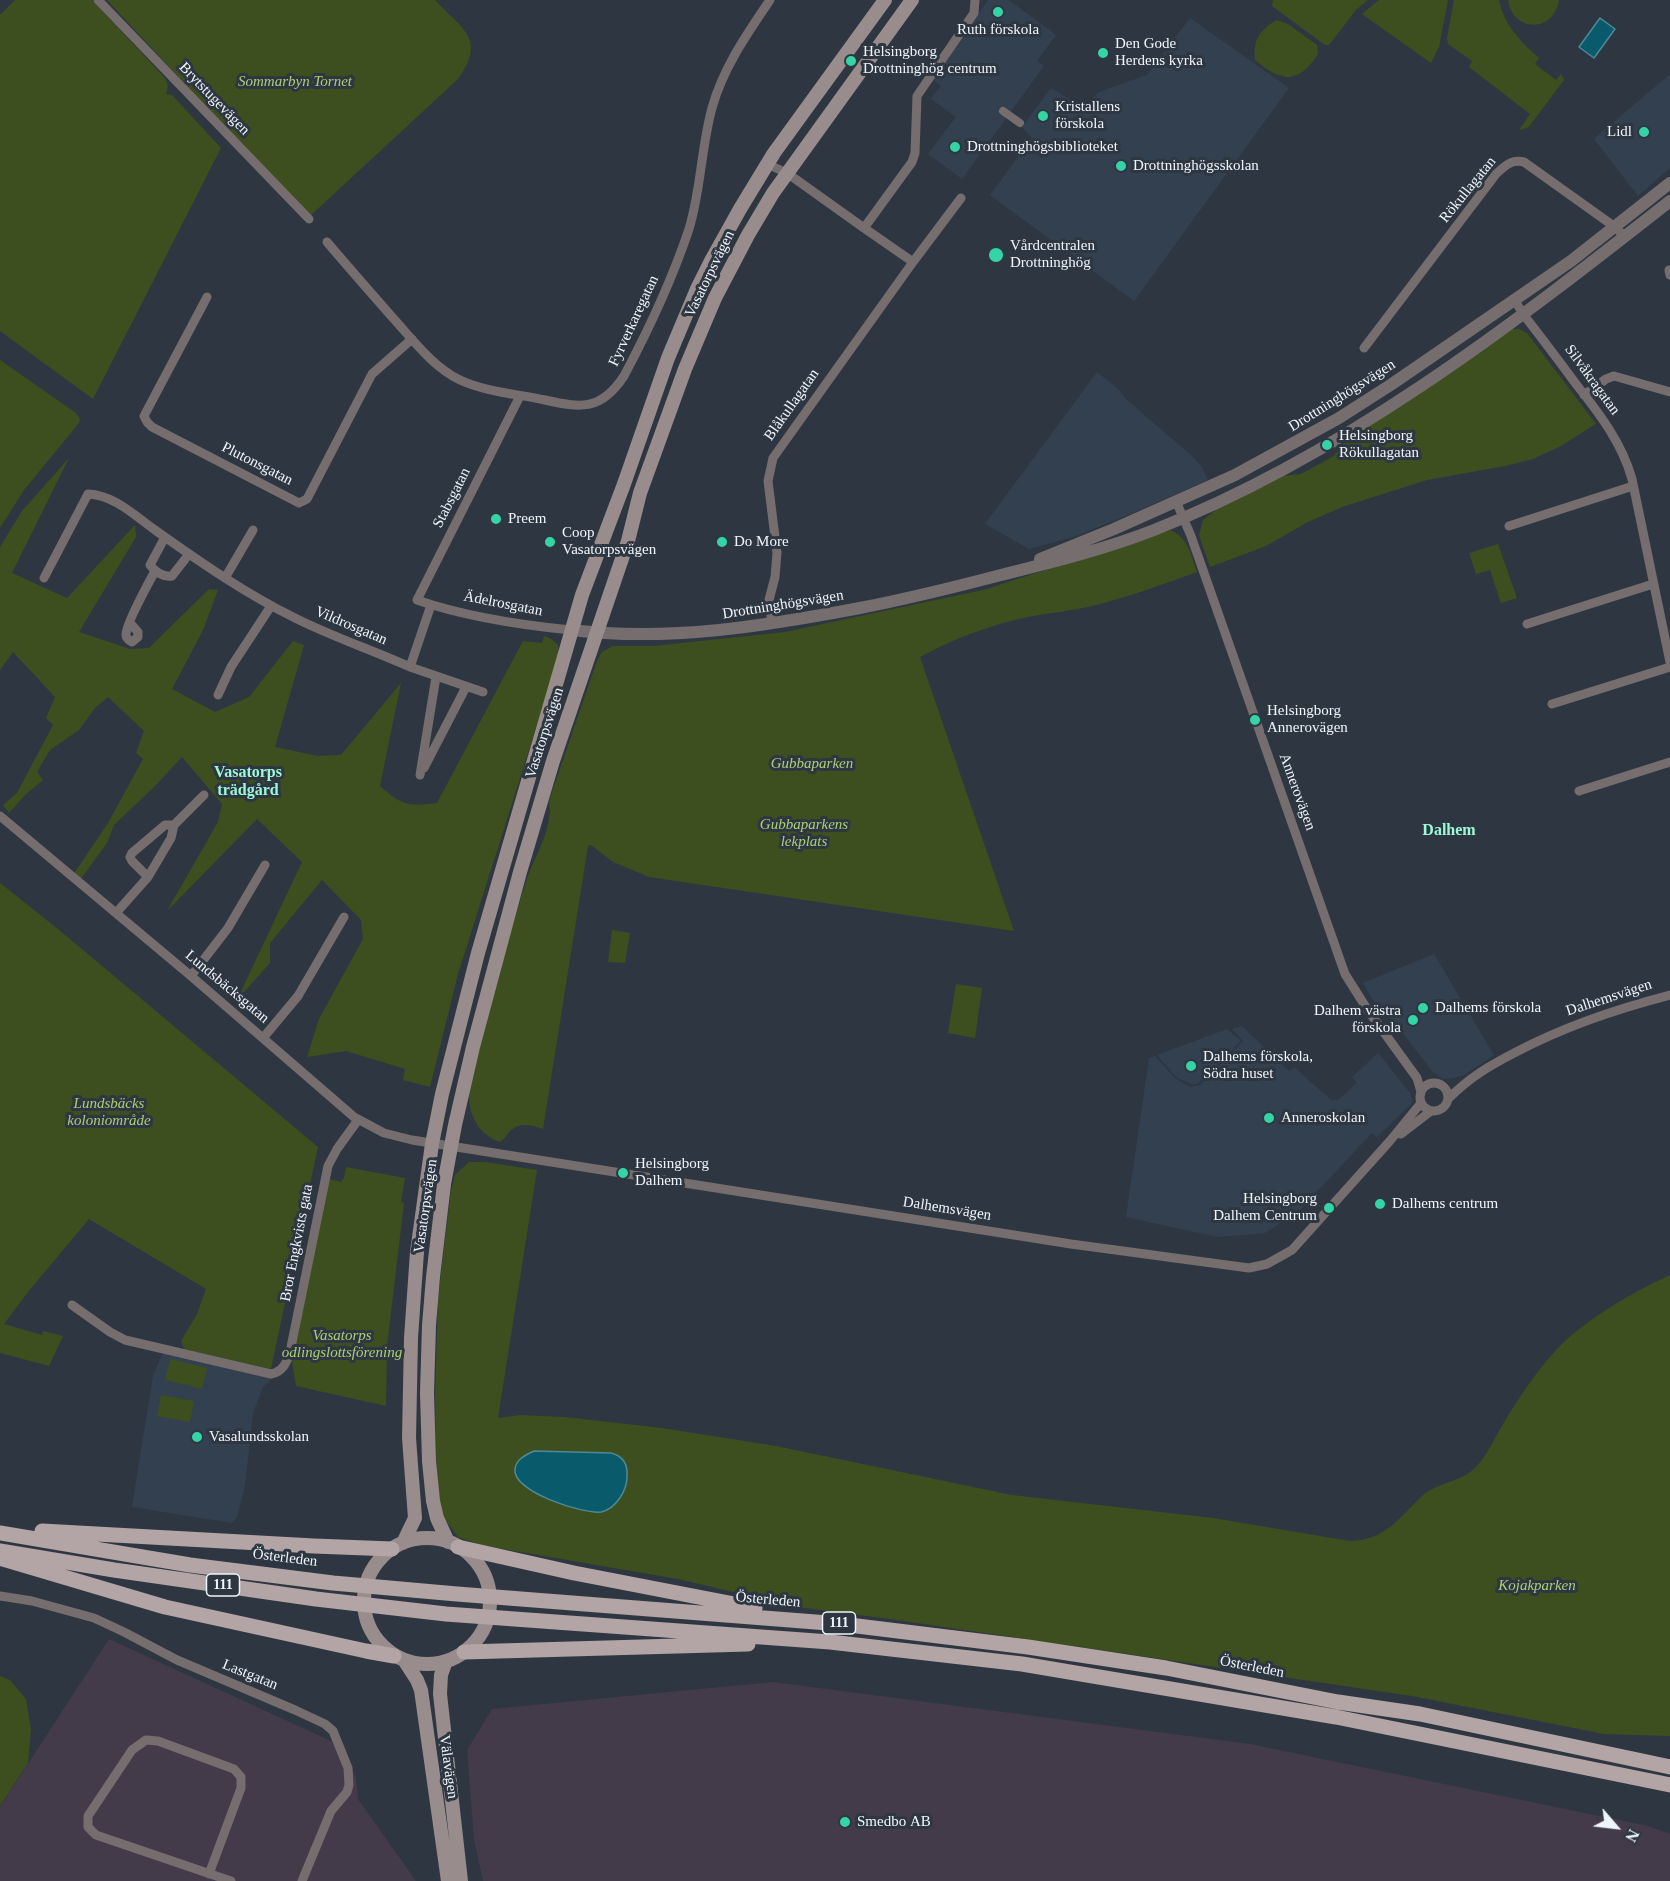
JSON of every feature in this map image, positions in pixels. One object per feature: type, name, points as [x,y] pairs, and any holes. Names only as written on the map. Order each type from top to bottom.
[{"type":"main road","name":"Vasatorpsvägen","points":[[398,1546],[415,1518],[409,1426],[411,1338],[417,1252],[432,1144],[442,1094],[476,964],[571,630],[592,564],[682,325],[711,261],[767,164],[885,0]]},
{"type":"main road","name":"Vasatorpsvägen","points":[[453,1544],[437,1518],[432,1501],[429,1461],[428,1369],[433,1277],[444,1184],[451,1147],[473,1047],[520,872],[553,761],[628,541],[640,493],[715,298],[773,193],[912,0]]},
{"type":"main road","points":[[0,1527],[372,1549],[398,1546],[426,1538],[607,1579],[841,1624]]},
{"type":"main road","name":"Österleden","points":[[0,1533],[190,1564],[333,1583],[841,1624],[1028,1647],[1166,1668],[1338,1702],[1420,1714],[1670,1767]]},
{"type":"main road","points":[[0,1559],[165,1607],[425,1664],[446,1661],[464,1652],[478,1638],[489,1609],[489,1590],[485,1578],[475,1560],[453,1544]]},
{"type":"main road","points":[[398,1546],[376,1564],[368,1580],[364,1598],[367,1622],[372,1633],[378,1642],[399,1658]]},
{"type":"main road","name":"111","points":[[0,1551],[316,1599],[434,1612],[830,1642],[1022,1664],[1336,1717],[1620,1774],[1670,1787]]},
{"type":"main road","points":[[464,1652],[830,1642]]},
{"type":"main road","name":"Välavägen","points":[[399,1658],[417,1680],[421,1690],[448,1881]]},
{"type":"main road","name":"Välavägen","points":[[446,1661],[440,1694],[461,1881]]},
{"type":"main road","points":[[1476,1725],[1670,1756]]},
{"type":"street","name":"Brytstugevägen","points":[[98,0],[309,219]]},
{"type":"street","name":"Fyrverkaregatan","points":[[327,242],[412,339],[443,369],[460,380],[476,386],[573,406],[594,403],[608,394],[623,379],[656,312],[689,228],[711,113],[720,83],[734,55],[770,0]]},
{"type":"street","points":[[864,228],[912,162],[915,153],[917,96],[974,13],[975,0]]},
{"type":"street","points":[[1003,111],[1020,123]]},
{"type":"street","name":"Rökullagatan","points":[[1364,348],[1496,174],[1508,163],[1517,160],[1524,162],[1615,227],[1624,237]]},
{"type":"street","points":[[767,164],[787,173],[913,262]]},
{"type":"street","name":"Drottninghögsvägen","points":[[997,576],[1114,529],[1235,475],[1339,418],[1571,261],[1670,183]]},
{"type":"street","name":"Blåkullagatan","points":[[772,624],[769,600],[775,577],[777,553],[768,481],[773,458],[961,198]]},
{"type":"street","name":"Drottninghögsvägen","points":[[571,630],[644,635],[686,634],[772,624],[915,597],[1052,563],[1153,530],[1274,474],[1345,434],[1417,388],[1523,314],[1670,201]]},
{"type":"street","name":"Plutonsgatan","points":[[207,297],[144,416],[145,419],[152,427],[299,502],[307,499],[372,374],[412,339]]},
{"type":"street","name":"Silvåkragatan","points":[[1514,299],[1620,446],[1629,468],[1670,662]]},
{"type":"street","points":[[1584,395],[1614,376],[1670,392]]},
{"type":"street","name":"Stabsgatan","points":[[431,604],[417,600],[520,396]]},
{"type":"street","points":[[1509,526],[1633,486]]},
{"type":"street","name":"Vildrosgatan","points":[[44,578],[88,494],[97,494],[113,500],[189,554],[271,606],[338,638],[436,677],[483,692]]},
{"type":"street","name":"Annerovägen","points":[[1176,501],[1345,974],[1367,1009],[1417,1077],[1421,1092]]},
{"type":"street","points":[[225,578],[253,530]]},
{"type":"street","points":[[165,537],[150,566],[155,571],[172,576],[189,554]]},
{"type":"street","points":[[130,623],[155,571]]},
{"type":"street","points":[[1527,624],[1653,584]]},
{"type":"street","points":[[410,667],[431,604]]},
{"type":"street","name":"Ädelrosgatan","points":[[431,604],[532,626],[571,630]]},
{"type":"street","points":[[218,695],[231,667],[271,606]]},
{"type":"street","points":[[1552,704],[1670,668]]},
{"type":"street","points":[[436,677],[420,775],[466,687]]},
{"type":"street","points":[[1579,791],[1670,762]]},
{"type":"street","points":[[116,913],[148,877],[171,838],[174,825],[204,795]]},
{"type":"street","name":"Lundsbäcksgatan","points":[[0,816],[358,1120],[384,1133],[451,1147]]},
{"type":"street","points":[[148,877],[132,861],[130,857],[132,853],[165,825],[174,825]]},
{"type":"street","points":[[191,976],[228,928],[266,866]]},
{"type":"street","points":[[263,1038],[298,996],[344,916]]},
{"type":"street","name":"Dalhemsvägen","points":[[1448,1099],[1464,1083],[1492,1065],[1556,1032],[1608,1012],[1670,995]]},
{"type":"street","points":[[1417,1077],[1443,1086],[1448,1099],[1447,1104],[1440,1110],[1431,1111],[1421,1103],[1421,1092],[1431,1083]]},
{"type":"street","name":"Dalhemsvägen","points":[[1443,1086],[1464,1083]]},
{"type":"street","name":"Dalhemsvägen","points":[[451,1147],[776,1196],[1071,1244],[1249,1268],[1267,1264],[1292,1250],[1421,1103]]},
{"type":"street","name":"Dalhemsvägen","points":[[1389,1142],[1431,1111]]},
{"type":"street","name":"Bror Engkvists gata","points":[[72,1305],[125,1340],[271,1374],[278,1372],[284,1366],[290,1352],[328,1166],[358,1120]]},
{"type":"street","name":"Lastgatan","points":[[0,1596],[94,1618],[177,1660],[325,1724],[333,1731],[348,1768],[349,1785],[347,1792],[331,1811],[302,1881]]},
{"type":"street","points":[[209,1874],[241,1788],[241,1777],[234,1769],[158,1741],[146,1740],[132,1750],[113,1778],[88,1816],[88,1827],[96,1835],[209,1874],[231,1881]]},
{"type":"shaded area","points":[[988,0],[1009,0],[1056,35],[1037,61],[1044,66],[962,179],[928,154],[956,117],[931,99],[941,86],[932,79]]},
{"type":"shaded area","name":"Drottninghögsskolan","points":[[1190,18],[1289,88],[1134,301],[990,195],[1032,138],[1022,127],[1051,88],[1074,102],[1081,103],[1088,102],[1099,92],[1147,75]]},
{"type":"shaded area","points":[[1670,74],[1670,168],[1638,196],[1594,139]]},
{"type":"shaded area","points":[[1097,372],[1192,456],[1202,467],[1208,480],[1073,537],[1029,549],[985,524]]},
{"type":"shaded area","name":"Dalhems förskola","points":[[1434,954],[1494,1055],[1464,1075],[1454,1078],[1443,1079],[1432,1071],[1395,1023],[1372,999],[1363,983]]},
{"type":"shaded area","name":"Anneroskolan","points":[[1242,1026],[1289,1071],[1295,1068],[1331,1100],[1338,1100],[1357,1083],[1352,1077],[1378,1053],[1411,1094],[1412,1103],[1377,1137],[1372,1133],[1297,1213],[1265,1233],[1218,1237],[1126,1217],[1149,1058],[1155,1056],[1175,1078],[1190,1087],[1200,1085],[1243,1041],[1232,1029]]},
{"type":"shaded area","name":"Dalhems förskola, Södra huset","points":[[1227,1029],[1241,1041],[1197,1084],[1191,1084],[1176,1077],[1157,1055]]},
{"type":"shaded area","name":"Vasalundsskolan","points":[[163,1352],[272,1379],[263,1387],[253,1413],[245,1485],[237,1517],[232,1523],[132,1507],[153,1376]]},
{"type":"shaded area","points":[[109,1639],[342,1746],[356,1778],[358,1799],[416,1881],[0,1881],[0,1807]]},
{"type":"shaded area","points":[[773,1682],[1250,1744],[1648,1826],[1670,1834],[1670,1881],[483,1881],[474,1840],[467,1750],[492,1709]]},
{"type":"green space","points":[[15,0],[92,0],[165,78],[168,86],[166,94],[172,95],[221,148],[93,399],[0,331],[0,15]]},
{"type":"green space","name":"Sommarbyn Tornet","points":[[107,0],[435,0],[468,35],[471,44],[470,54],[458,79],[309,217]]},
{"type":"green space","points":[[1273,0],[1368,0],[1356,10],[1329,45],[1325,45],[1272,6]]},
{"type":"green space","points":[[1379,0],[1448,0],[1439,47],[1431,63],[1362,14]]},
{"type":"green space","points":[[1454,0],[1499,0],[1509,25],[1539,58],[1535,64],[1556,80],[1561,74],[1563,77],[1564,80],[1528,128],[1519,130],[1530,114],[1469,67],[1472,61],[1448,44],[1447,38]]},
{"type":"green space","points":[[1508,0],[1559,0],[1556,11],[1550,19],[1534,25],[1517,19],[1511,11]]},
{"type":"green space","points":[[1276,20],[1288,24],[1317,45],[1318,54],[1311,64],[1296,75],[1281,76],[1255,60],[1258,37]]},
{"type":"green space","points":[[1509,329],[1519,329],[1527,333],[1596,424],[1559,447],[1533,459],[1427,480],[1342,507],[1308,522],[1266,546],[1210,567],[1199,535],[1203,520],[1217,509],[1282,476],[1301,474],[1334,456],[1346,439],[1390,413]]},
{"type":"green space","points":[[0,360],[76,413],[80,419],[24,490],[0,528]]},
{"type":"green space","points":[[69,458],[12,573],[67,598],[135,525],[136,537],[79,632],[130,649],[149,648],[209,589],[218,590],[203,630],[172,689],[215,712],[249,697],[293,641],[304,645],[275,747],[318,756],[341,755],[401,683],[380,786],[400,801],[419,805],[437,803],[523,641],[542,643],[544,636],[558,645],[559,655],[458,974],[430,1087],[403,1080],[405,1069],[346,1051],[307,1057],[319,1019],[363,939],[361,920],[322,880],[270,943],[270,963],[237,1000],[302,862],[257,819],[167,911],[218,822],[222,804],[182,757],[114,825],[107,843],[80,880],[73,875],[108,823],[143,759],[136,753],[144,731],[108,697],[95,708],[79,730],[50,750],[37,772],[43,780],[9,813],[3,805],[17,793],[53,725],[46,718],[55,697],[13,652],[0,670],[0,547],[22,511]]},
{"type":"green space","name":"Gubbaparken","points":[[1170,530],[1185,542],[1197,572],[1105,602],[986,628],[945,644],[920,657],[1014,931],[649,877],[613,862],[591,845],[588,846],[543,1129],[518,1126],[500,1142],[481,1130],[471,1111],[469,1090],[471,1078],[514,921],[549,822],[549,801],[602,652],[613,646],[653,646],[785,632],[983,590]]},
{"type":"green space","points":[[1498,544],[1517,598],[1501,603],[1490,570],[1476,574],[1469,553]]},
{"type":"green space","name":"Lundsbäcks koloniområde","points":[[0,883],[318,1147],[271,1369],[184,1349],[181,1341],[197,1314],[206,1289],[89,1219],[4,1324],[42,1335],[43,1331],[63,1336],[49,1366],[0,1353]]},
{"type":"green space","points":[[612,930],[630,933],[625,963],[608,962]]},
{"type":"green space","points":[[956,984],[982,988],[975,1038],[948,1033]]},
{"type":"green space","name":"Kojakparken","points":[[469,1162],[485,1162],[537,1170],[498,1418],[520,1415],[565,1417],[662,1428],[776,1446],[1012,1495],[1213,1518],[1350,1541],[1362,1540],[1382,1533],[1427,1492],[1470,1472],[1484,1457],[1521,1395],[1556,1350],[1581,1328],[1610,1308],[1670,1275],[1670,1736],[1604,1734],[1412,1696],[797,1607],[678,1579],[480,1545],[458,1537],[446,1521],[437,1501],[435,1398],[438,1299],[451,1190],[455,1175]]},
{"type":"green space","name":"Vasatorps odlingslottsförening","points":[[346,1167],[405,1178],[387,1346],[386,1406],[296,1386],[292,1362],[329,1179],[341,1182]]},
{"type":"green space","points":[[170,1359],[207,1368],[202,1389],[165,1380]]},
{"type":"green space","points":[[161,1395],[194,1401],[190,1422],[157,1416]]},
{"type":"green space","points":[[0,1676],[10,1680],[26,1699],[31,1729],[28,1763],[0,1806]]},
{"type":"water","points":[[1600,18],[1615,29],[1594,58],[1579,47]]},
{"type":"water","points":[[534,1451],[615,1454],[622,1459],[627,1469],[623,1493],[616,1503],[601,1512],[592,1512],[550,1500],[525,1486],[517,1478],[515,1469],[517,1463]]},
{"type":"place","name":"Ruth förskola","points":[[998,12]]},
{"type":"place","name":"Den Gode Herdens kyrka","points":[[1103,53]]},
{"type":"place","name":"Helsingborg Drottninghög centrum","points":[[851,61]]},
{"type":"place","name":"Kristallens förskola","points":[[1043,116]]},
{"type":"place","name":"Lidl","points":[[1644,132]]},
{"type":"place","name":"Drottninghögsbiblioteket","points":[[955,147]]},
{"type":"place","name":"Drottninghögsskolan","points":[[1121,166]]},
{"type":"place","name":"Vårdcentralen Drottninghög","points":[[996,255]]},
{"type":"place","name":"Helsingborg Rökullagatan","points":[[1327,445]]},
{"type":"place","name":"Preem","points":[[496,519]]},
{"type":"place","name":"Coop Vasatorpsvägen","points":[[550,542]]},
{"type":"place","name":"Do More","points":[[722,542]]},
{"type":"place","name":"Helsingborg Annerovägen","points":[[1255,720]]},
{"type":"place","name":"Dalhems förskola","points":[[1423,1008]]},
{"type":"place","name":"Dalhem västra förskola","points":[[1413,1020]]},
{"type":"place","name":"Dalhems förskola, Södra huset","points":[[1191,1066]]},
{"type":"place","name":"Anneroskolan","points":[[1269,1118]]},
{"type":"place","name":"Helsingborg Dalhem","points":[[623,1173]]},
{"type":"place","name":"Dalhems centrum","points":[[1380,1204]]},
{"type":"place","name":"Helsingborg Dalhem Centrum","points":[[1329,1208]]},
{"type":"place","name":"Vasalundsskolan","points":[[197,1437]]},
{"type":"place","name":"Smedbo AB","points":[[845,1822]]},
{"type":"district","name":"Vasatorps trädgård","points":[[248,782]]},
{"type":"district","name":"Dalhem","points":[[1449,831]]},
{"type":"park label","name":"Gubbaparkens lekplats","points":[[804,834]]}]
